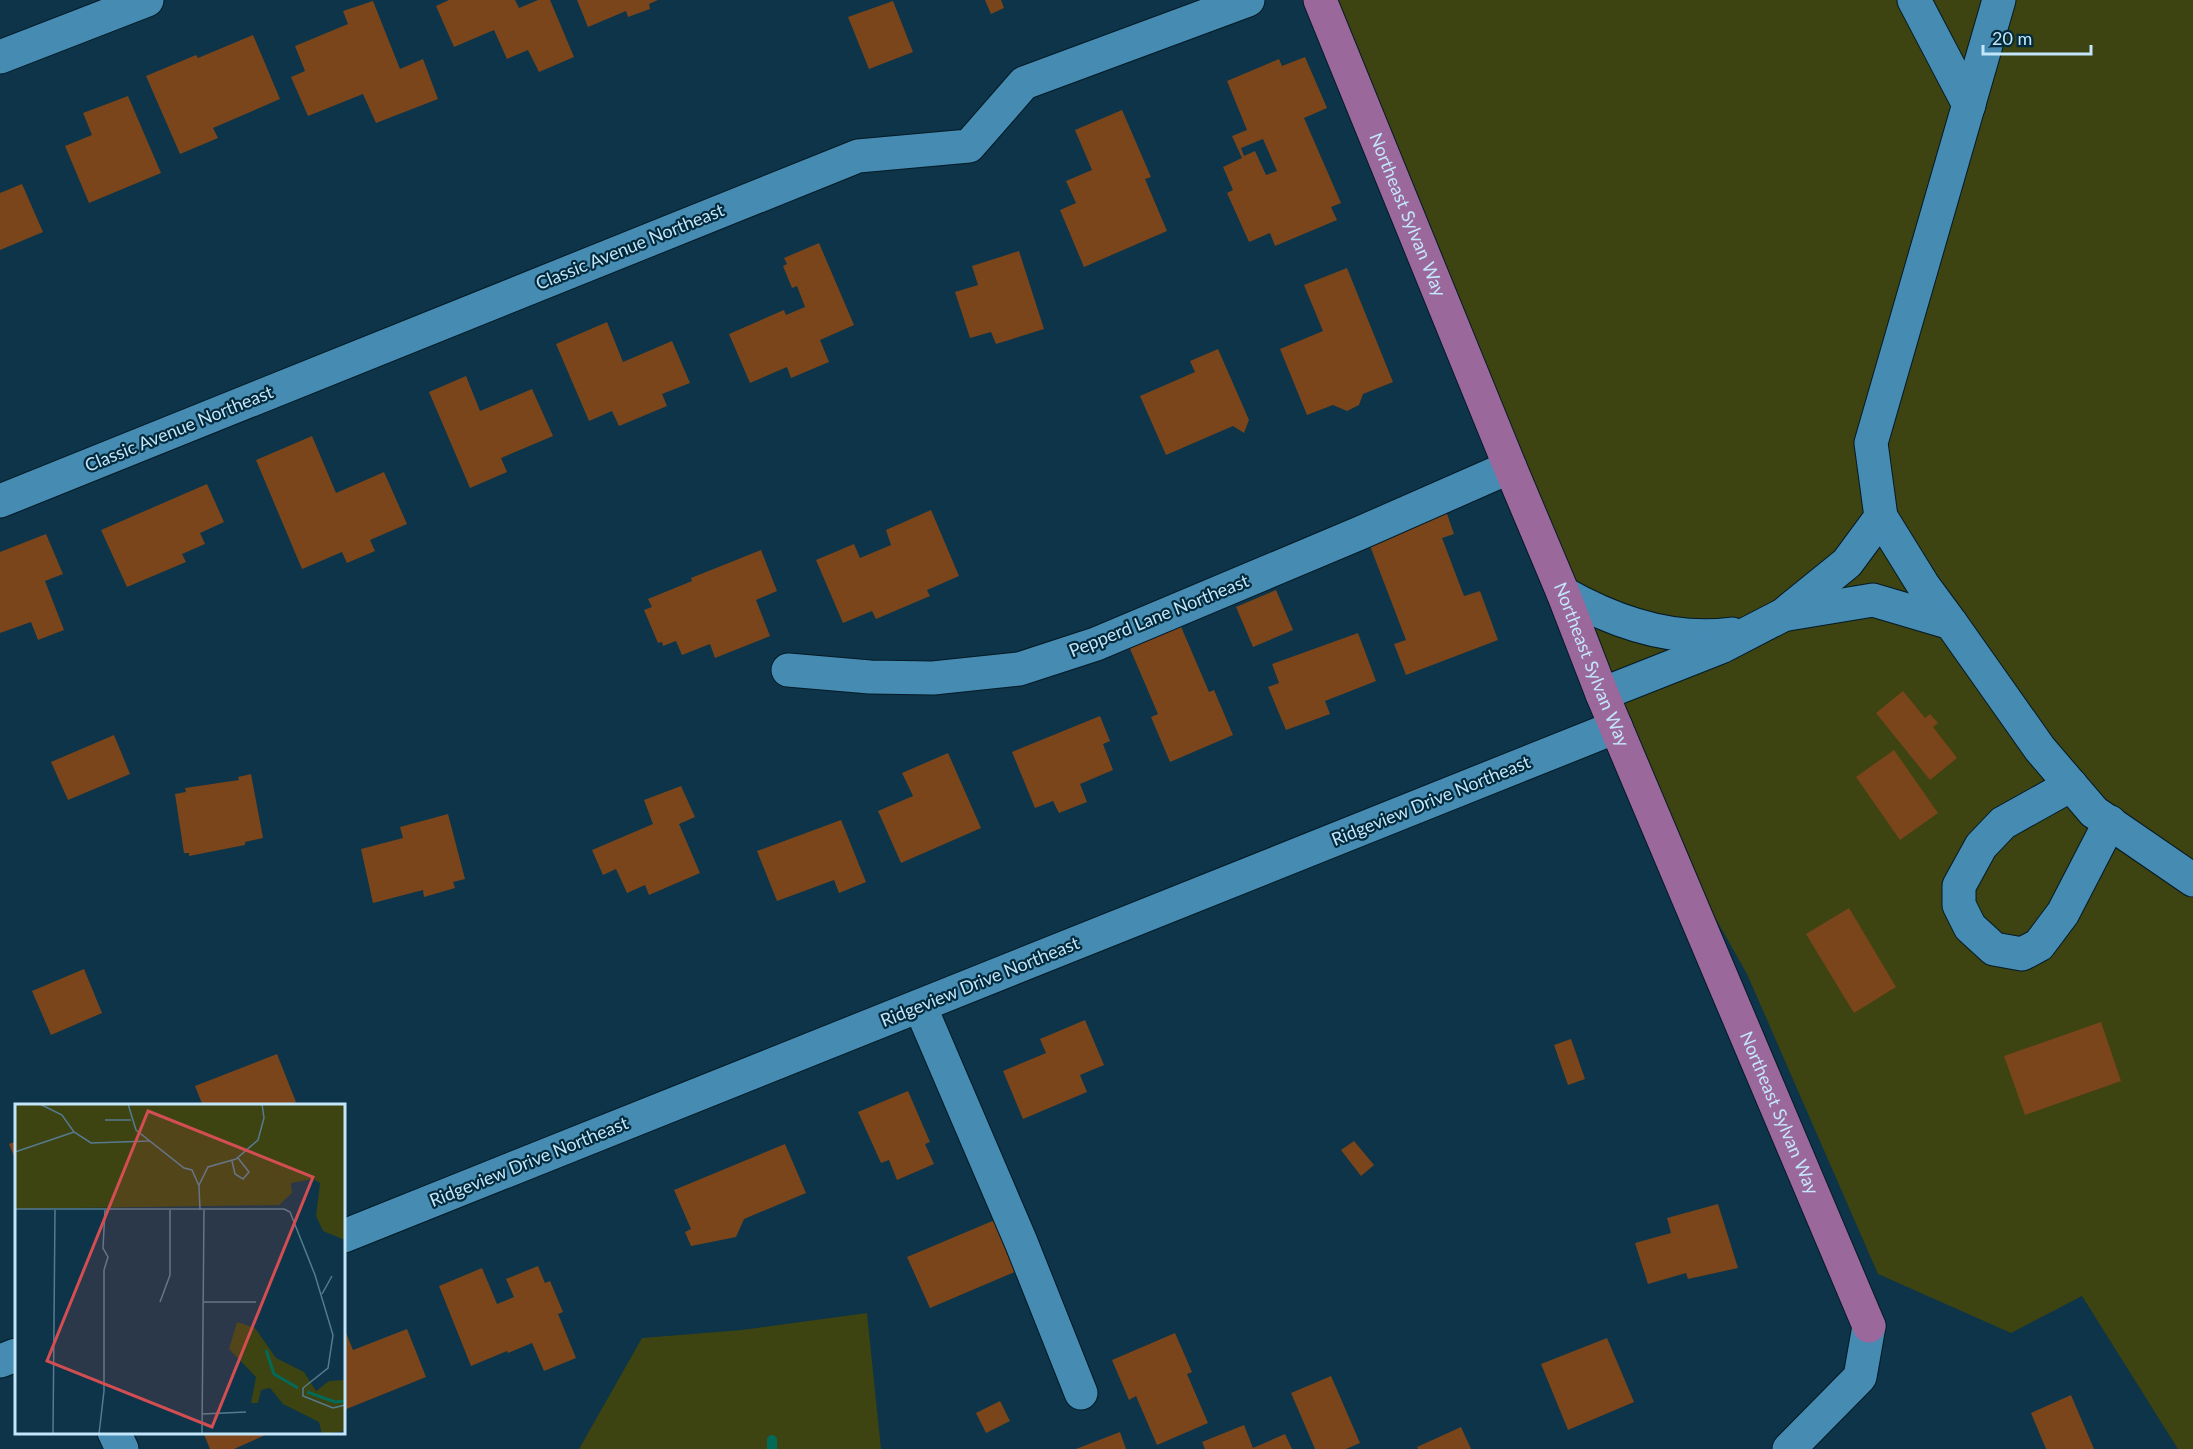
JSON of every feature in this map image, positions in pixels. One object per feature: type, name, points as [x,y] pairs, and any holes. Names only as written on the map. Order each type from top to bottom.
[{"type":"main road","name":"Northeast Sylvan Way","points":[[1320,0],[1563,593],[1602,694],[1869,1326]]},
{"type":"street","points":[[0,57],[147,0]]},
{"type":"street","name":"Classic Avenue Northeast","points":[[0,501],[858,156],[969,146],[1024,83],[1248,0]]},
{"type":"street","points":[[1914,0],[1969,105]]},
{"type":"street","points":[[1999,0],[1871,443],[1881,517],[1923,585],[2040,749],[2094,812],[2193,880]]},
{"type":"street","name":"Pepperd Lane Northeast","points":[[788,670],[870,677],[933,678],[1019,669],[1096,644],[1510,467]]},
{"type":"street","points":[[1602,694],[1721,646],[1783,615],[1847,563],[1881,517]]},
{"type":"street","points":[[1563,593],[1588,608],[1642,627],[1697,635],[1725,635],[1752,631]]},
{"type":"street","points":[[1783,615],[1873,600],[1951,623]]},
{"type":"street","name":"Ridgeview Drive Northeast","points":[[345,1236],[1616,727]]},
{"type":"street","points":[[2071,785],[2003,823],[1981,846],[1959,886],[1959,904],[1970,927],[1994,949],[2022,954],[2039,945],[2063,913],[2110,822]]},
{"type":"street","points":[[920,1006],[1021,1242],[1081,1393]]},
{"type":"street","points":[[1789,1449],[1860,1377],[1869,1326]]},
{"type":"street","points":[[0,1361],[15,1355]]},
{"type":"street","points":[[115,1434],[122,1449]]},
{"type":"green space","points":[[1325,0],[2193,0],[2193,1449],[2178,1449],[2082,1296],[2011,1333],[1878,1274],[1747,974],[1639,783]]},
{"type":"green space","points":[[867,1313],[881,1449],[579,1449],[642,1338],[742,1330]]},
{"type":"building","points":[[449,0],[515,0],[519,8],[538,0],[550,0],[574,57],[539,72],[528,50],[507,59],[494,30],[454,47],[436,6]]},
{"type":"building","points":[[577,0],[658,0],[649,4],[650,9],[628,17],[626,11],[588,27]]},
{"type":"building","points":[[985,0],[1001,0],[1004,8],[991,14]]},
{"type":"building","points":[[373,1],[400,69],[423,59],[438,99],[376,123],[363,94],[308,116],[291,77],[305,71],[295,46],[348,24],[343,11]]},
{"type":"building","points":[[893,1],[913,52],[869,69],[848,17]]},
{"type":"building","points":[[253,35],[280,99],[213,128],[218,138],[180,154],[146,76]]},
{"type":"building","points":[[1305,57],[1327,108],[1304,118],[1341,203],[1331,207],[1337,220],[1275,246],[1270,233],[1249,242],[1227,193],[1233,190],[1223,167],[1242,158],[1232,136],[1247,130],[1227,81],[1279,59],[1282,66]],"holes":[[[1263,139],[1277,171],[1266,175],[1255,151],[1244,156],[1241,148]]]},
{"type":"building","points":[[128,96],[161,173],[89,203],[65,146],[92,135],[83,113]]},
{"type":"building","points":[[1122,110],[1151,177],[1145,179],[1167,231],[1084,267],[1060,210],[1076,203],[1066,181],[1092,170],[1075,130]]},
{"type":"building","points":[[22,184],[43,232],[0,250],[0,193]]},
{"type":"building","points":[[819,243],[854,325],[820,340],[829,362],[791,378],[787,367],[750,383],[729,334],[784,310],[786,315],[805,307],[797,286],[792,288],[783,266],[787,264],[784,258]]},
{"type":"building","points":[[1019,251],[1044,329],[996,344],[991,332],[970,338],[955,292],[978,285],[972,266]]},
{"type":"building","points":[[1347,268],[1393,382],[1363,394],[1359,405],[1347,411],[1333,405],[1307,415],[1280,349],[1323,331],[1304,285]]},
{"type":"building","points":[[607,322],[623,362],[672,341],[690,383],[662,394],[667,406],[619,426],[612,411],[589,421],[556,344]]},
{"type":"building","points":[[1218,349],[1249,420],[1244,433],[1233,426],[1166,455],[1140,396],[1195,372],[1190,361]]},
{"type":"building","points":[[466,376],[480,411],[532,389],[553,436],[501,458],[507,472],[470,488],[429,392]]},
{"type":"building","points":[[312,436],[336,493],[384,472],[407,524],[370,540],[375,551],[347,563],[342,552],[302,569],[256,460]]},
{"type":"building","points":[[207,484],[224,522],[200,533],[205,544],[182,554],[186,562],[127,587],[101,530]]},
{"type":"building","points":[[1445,508],[1454,534],[1442,538],[1464,596],[1480,591],[1498,640],[1406,675],[1394,644],[1406,640],[1367,538]]},
{"type":"building","points":[[931,510],[959,576],[927,590],[930,596],[876,619],[872,611],[843,623],[816,560],[854,544],[860,558],[891,545],[886,530]]},
{"type":"building","points":[[46,534],[63,574],[45,581],[64,630],[38,640],[31,622],[0,633],[0,552]]},
{"type":"building","points":[[761,550],[777,591],[756,600],[770,636],[715,658],[710,644],[682,655],[676,641],[663,646],[662,642],[658,643],[644,610],[652,607],[648,599],[692,581],[691,578]]},
{"type":"building","points":[[1276,590],[1293,630],[1253,647],[1236,607]]},
{"type":"building","points":[[1179,622],[1209,692],[1214,690],[1233,735],[1170,762],[1151,717],[1158,714],[1128,644]]},
{"type":"building","points":[[1358,633],[1376,681],[1325,701],[1330,714],[1286,730],[1268,687],[1279,683],[1272,664]]},
{"type":"building","points":[[1903,691],[1925,718],[1930,714],[1938,723],[1933,727],[1957,758],[1930,780],[1876,713]]},
{"type":"building","points":[[1100,716],[1110,741],[1103,744],[1113,770],[1080,784],[1087,802],[1059,813],[1053,801],[1035,808],[1012,752]]},
{"type":"building","points":[[114,735],[130,774],[68,800],[51,762]]},
{"type":"building","points":[[1894,750],[1938,813],[1900,840],[1856,777]]},
{"type":"building","points":[[948,753],[981,828],[901,863],[878,811],[913,796],[902,773]]},
{"type":"building","points":[[251,774],[263,838],[245,842],[245,845],[189,856],[189,853],[184,853],[175,794],[186,792],[185,788],[239,780],[238,777]]},
{"type":"building","points":[[681,786],[695,817],[679,824],[700,873],[649,895],[645,885],[627,893],[616,869],[603,875],[592,850],[653,824],[644,800]]},
{"type":"building","points":[[448,814],[465,879],[453,882],[455,888],[424,897],[423,890],[373,903],[361,849],[403,838],[400,827]]},
{"type":"building","points":[[841,820],[866,882],[839,893],[834,880],[777,901],[757,851]]},
{"type":"building","points":[[1849,908],[1896,987],[1854,1013],[1806,934]]},
{"type":"building","points":[[84,969],[102,1013],[51,1035],[32,991]]},
{"type":"building","points":[[1085,1020],[1104,1065],[1080,1075],[1087,1092],[1023,1119],[1003,1071],[1046,1053],[1040,1039]]},
{"type":"building","points":[[2101,1022],[2121,1081],[2025,1115],[2004,1056]]},
{"type":"building","points":[[1571,1039],[1585,1079],[1568,1085],[1554,1045]]},
{"type":"building","points":[[277,1054],[296,1102],[292,1104],[202,1104],[195,1086]]},
{"type":"building","points":[[908,1091],[930,1142],[925,1144],[934,1164],[897,1180],[889,1160],[881,1163],[858,1112]]},
{"type":"building","points":[[15,1141],[15,1159],[9,1144]]},
{"type":"building","points":[[1354,1141],[1374,1165],[1361,1176],[1341,1150]]},
{"type":"building","points":[[785,1144],[806,1193],[744,1219],[736,1237],[691,1246],[685,1232],[691,1229],[674,1190]]},
{"type":"building","points":[[1718,1204],[1738,1268],[1688,1279],[1686,1273],[1648,1284],[1635,1243],[1671,1233],[1667,1218]]},
{"type":"building","points":[[1002,1217],[1024,1268],[930,1308],[907,1257]]},
{"type":"building","points":[[538,1266],[545,1283],[550,1281],[563,1312],[558,1314],[576,1358],[544,1371],[532,1343],[471,1366],[439,1286],[482,1268],[497,1304],[514,1297],[506,1279]]},
{"type":"building","points":[[407,1329],[426,1377],[345,1410],[345,1330],[353,1350]]},
{"type":"building","points":[[1175,1333],[1192,1372],[1187,1374],[1208,1423],[1157,1445],[1136,1396],[1129,1400],[1112,1360]]},
{"type":"building","points":[[1607,1338],[1634,1402],[1568,1430],[1541,1364]]},
{"type":"building","points":[[1331,1376],[1360,1443],[1346,1449],[1315,1449],[1291,1393]]},
{"type":"building","points":[[2071,1395],[2094,1449],[2046,1449],[2031,1413]]},
{"type":"building","points":[[1000,1401],[1010,1421],[986,1433],[976,1413]]},
{"type":"building","points":[[1244,1425],[1253,1448],[1285,1434],[1292,1449],[1205,1449],[1202,1442]]},
{"type":"building","points":[[1461,1427],[1471,1449],[1418,1449],[1417,1447]]},
{"type":"building","points":[[1120,1432],[1126,1449],[1076,1449]]},
{"type":"building","points":[[204,1434],[268,1434],[234,1449],[210,1449]]},
{"type":"waterway","points":[[772,1440],[772,1449]]}]
